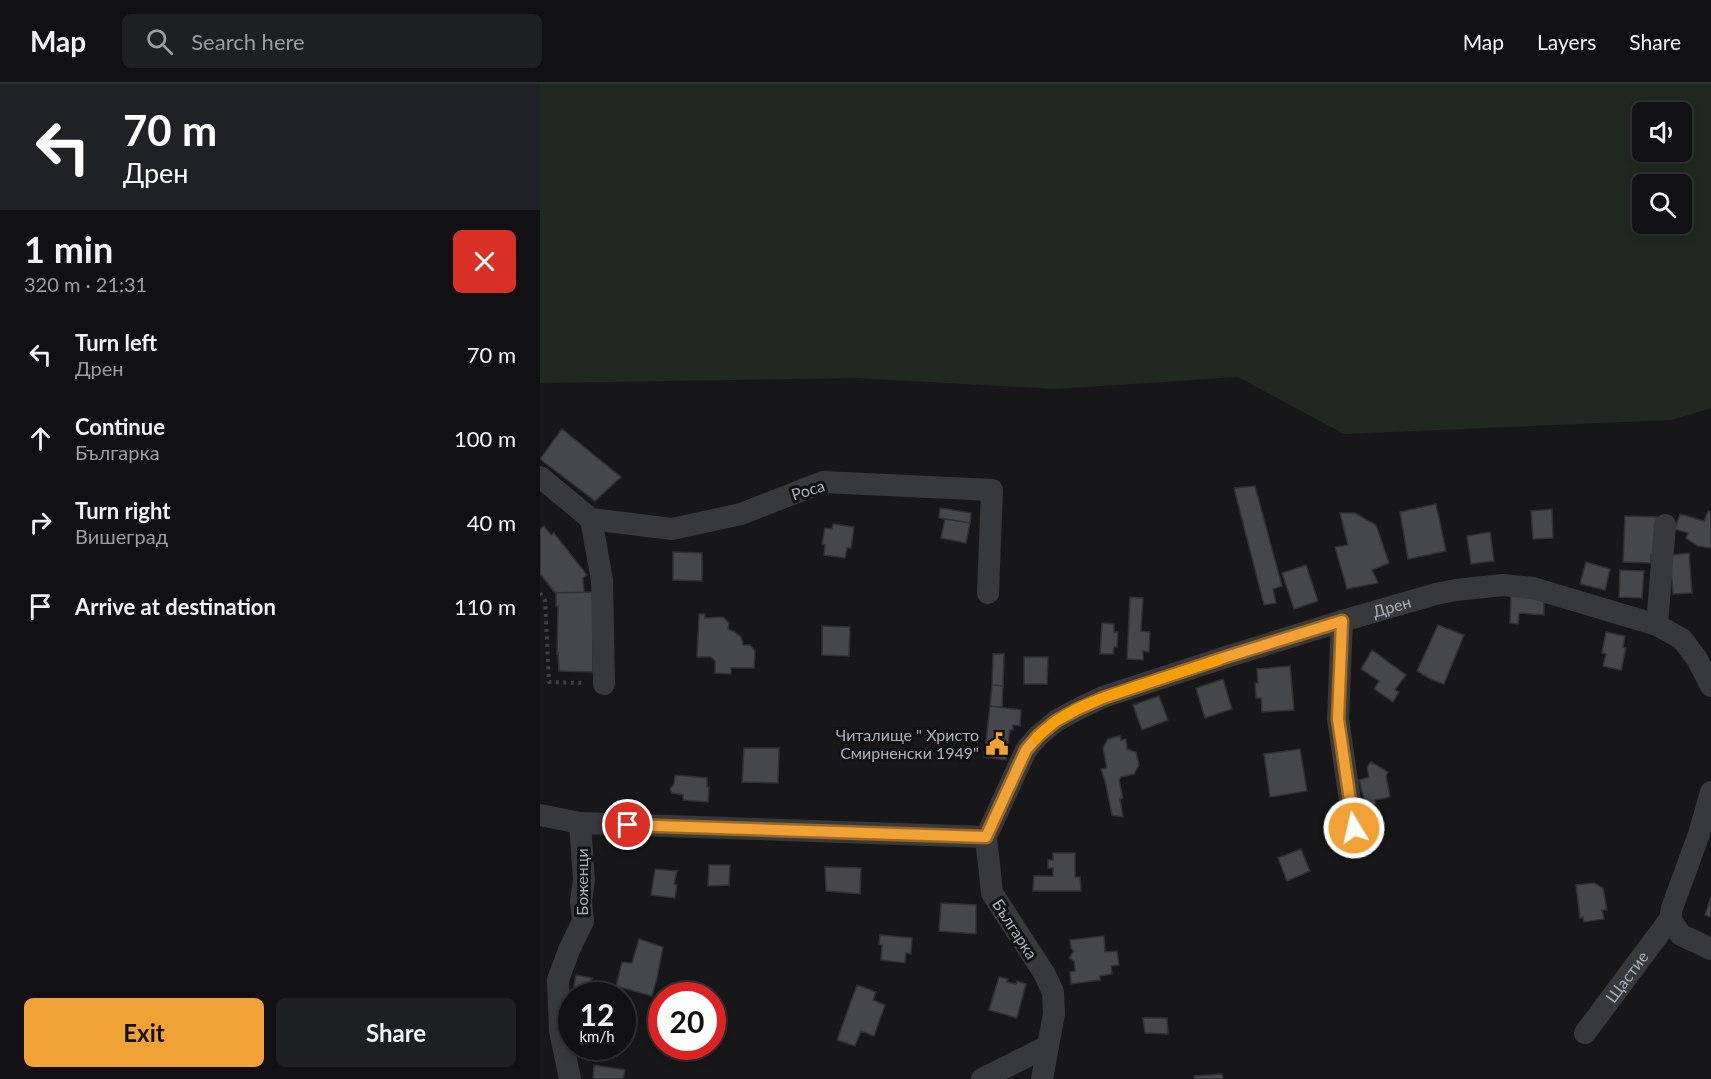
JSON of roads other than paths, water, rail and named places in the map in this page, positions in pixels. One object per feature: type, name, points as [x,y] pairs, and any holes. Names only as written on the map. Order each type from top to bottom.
[{"type":"street","points":[[540,477],[591,519],[602,580],[604,684]]},
{"type":"street","name":"Роса","points":[[591,519],[672,529],[741,514],[823,482],[992,490],[987,593]]},
{"type":"street","points":[[1657,625],[1665,525]]},
{"type":"street","name":"Дрен","points":[[986,837],[1026,750],[1056,721],[1076,710],[1103,698],[1226,657],[1436,594],[1503,585],[1533,588],[1657,625],[1682,639],[1710,682]]},
{"type":"street","points":[[1342,621],[1338,719],[1354,828]]},
{"type":"street","points":[[1711,792],[1670,919],[1681,935],[1711,948]]},
{"type":"street","points":[[540,815],[580,823],[986,837]]},
{"type":"street","name":"Боженци","points":[[570,1079],[560,1031],[558,980],[582,921],[581,901],[584,880],[580,823]]},
{"type":"street","name":"Българка","points":[[986,837],[992,894],[1044,973],[1053,992],[1054,1014],[1042,1079]]},
{"type":"street","name":"Щастие","points":[[1585,1033],[1670,919]]},
{"type":"street","points":[[982,1079],[1048,1046]]},
{"type":"place","name":"Читалище \" Христо Смирненски 1949\"","points":[[997,744]]}]
